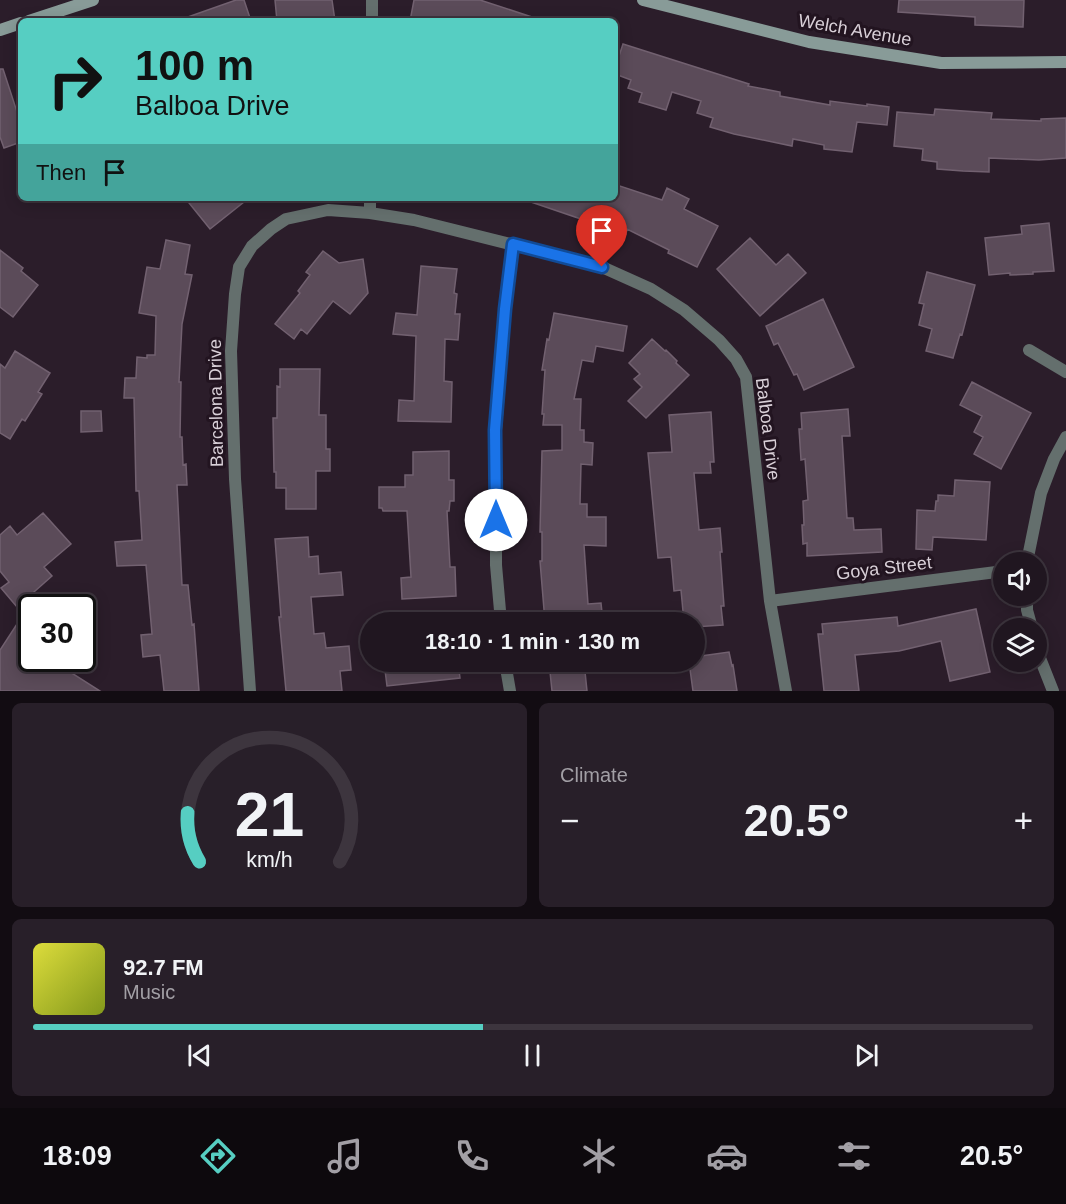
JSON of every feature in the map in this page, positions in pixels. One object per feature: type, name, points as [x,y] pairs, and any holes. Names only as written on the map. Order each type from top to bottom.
[{"type":"street","points":[[38,18],[93,0]]},
{"type":"street","points":[[372,0],[372,18]]},
{"type":"street","name":"Welch Avenue","points":[[643,0],[809,42],[941,63],[1066,62]]},
{"type":"street","points":[[0,30],[18,25]]},
{"type":"street","points":[[369,213],[370,201]]},
{"type":"street","name":"Barcelona Drive","points":[[250,691],[235,480],[231,351],[239,267],[252,246],[286,219],[328,210],[369,213]]},
{"type":"street","name":"Balboa Drive","points":[[369,213],[414,220],[602,267],[651,289],[684,310],[736,359],[746,377],[770,601],[786,691]]},
{"type":"street","points":[[500,612],[496,565],[495,430],[513,244]]},
{"type":"street","points":[[1029,350],[1066,372]]},
{"type":"street","points":[[1029,552],[1041,494],[1054,459],[1066,437]]},
{"type":"street","name":"Goya Street","points":[[770,601],[993,572]]},
{"type":"street","points":[[507,672],[510,691]]},
{"type":"street","points":[[1045,672],[1053,691]]},
{"type":"building","points":[[236,0],[244,0],[250,18],[185,18]]},
{"type":"building","points":[[275,0],[332,0],[335,18],[277,18]]},
{"type":"building","points":[[414,0],[480,0],[535,18],[411,18]]},
{"type":"building","points":[[899,0],[1024,0],[1023,27],[975,25],[975,17],[898,12]]},
{"type":"building","points":[[623,44],[749,84],[748,86],[780,92],[780,96],[830,105],[830,101],[889,107],[887,125],[857,122],[852,152],[824,149],[824,145],[793,139],[792,146],[734,134],[710,127],[713,118],[697,113],[701,101],[672,92],[666,110],[639,102],[642,93],[628,88],[631,80],[618,75],[618,59]]},
{"type":"building","points":[[0,69],[3,69],[18,115],[18,143],[4,148],[0,137]]},
{"type":"building","points":[[935,109],[992,113],[991,119],[1041,121],[1041,119],[1066,118],[1066,158],[1039,160],[989,158],[989,172],[937,169],[937,162],[922,160],[923,149],[894,146],[897,112],[934,115]]},
{"type":"building","points":[[620,186],[662,200],[667,188],[689,199],[684,209],[718,226],[697,267],[627,229],[626,234],[582,217],[581,219],[528,201],[618,201],[618,187]]},
{"type":"building","points":[[187,201],[245,201],[210,229]]},
{"type":"building","points":[[1049,223],[1054,271],[989,275],[985,238],[1022,234],[1021,226]]},
{"type":"building","points":[[750,238],[776,265],[788,254],[806,273],[760,316],[717,269]]},
{"type":"building","points":[[166,240],[190,245],[185,274],[192,275],[182,324],[179,382],[181,382],[180,437],[182,437],[183,465],[186,464],[187,485],[177,485],[182,585],[188,585],[192,625],[194,624],[199,691],[164,691],[160,655],[143,657],[141,635],[152,634],[146,565],[117,566],[115,542],[142,540],[139,491],[136,491],[134,398],[124,398],[125,378],[136,378],[137,357],[147,358],[147,355],[155,355],[156,316],[139,313],[147,267],[160,269]]},
{"type":"building","points":[[0,250],[23,268],[21,271],[38,285],[13,317],[0,307]]},
{"type":"building","points":[[323,251],[339,263],[363,259],[368,293],[350,314],[333,301],[307,334],[301,329],[294,339],[275,324],[300,293],[298,291],[310,275],[306,272]]},
{"type":"building","points":[[421,266],[457,269],[454,293],[457,294],[455,314],[460,314],[458,340],[445,339],[444,381],[452,382],[451,422],[398,421],[399,400],[414,401],[416,336],[393,334],[396,313],[417,315]]},
{"type":"building","points":[[927,272],[975,285],[962,335],[960,334],[953,358],[926,351],[932,329],[919,325],[924,304],[919,303]]},
{"type":"building","points":[[823,299],[854,367],[804,390],[778,343],[774,345],[766,326]]},
{"type":"building","points":[[554,313],[627,326],[623,351],[596,346],[593,362],[582,360],[574,399],[581,399],[580,430],[584,430],[584,442],[593,443],[592,465],[581,464],[580,504],[587,504],[587,517],[606,517],[606,546],[584,545],[588,604],[601,603],[602,612],[544,612],[540,561],[542,561],[542,532],[540,532],[542,451],[562,450],[562,425],[543,425],[545,370],[542,370],[547,339],[549,340]]},
{"type":"building","points":[[652,339],[666,350],[689,375],[646,418],[628,401],[642,387],[634,379],[640,374],[629,363]]},
{"type":"building","points":[[15,351],[50,373],[38,392],[42,394],[25,421],[22,419],[10,439],[0,433],[0,364],[5,368]]},
{"type":"building","points":[[280,369],[320,369],[319,415],[326,415],[326,449],[330,449],[330,471],[316,471],[316,509],[286,509],[286,488],[276,488],[273,418],[277,418],[277,386],[280,387]]},
{"type":"building","points":[[972,382],[1031,413],[1001,469],[974,454],[983,437],[974,432],[982,416],[960,405]]},
{"type":"building","points":[[848,409],[850,436],[842,436],[847,518],[853,518],[854,530],[881,529],[882,552],[807,556],[807,543],[803,544],[802,525],[804,525],[803,501],[808,500],[805,459],[801,460],[799,429],[802,429],[801,413]]},
{"type":"building","points":[[81,411],[101,411],[102,431],[81,432]]},
{"type":"building","points":[[711,412],[714,462],[710,462],[711,473],[694,473],[699,530],[720,528],[723,625],[705,626],[705,612],[683,612],[681,590],[674,591],[671,557],[658,558],[648,453],[672,452],[669,415]]},
{"type":"building","points":[[449,451],[449,480],[454,480],[454,501],[450,501],[449,511],[447,511],[450,567],[455,567],[456,596],[402,599],[401,578],[411,577],[407,511],[383,511],[379,508],[379,487],[405,487],[405,475],[413,475],[413,452]]},
{"type":"building","points":[[955,480],[990,482],[986,540],[933,537],[932,550],[916,549],[917,510],[935,511],[938,495],[954,496]]},
{"type":"building","points":[[43,513],[71,544],[44,567],[52,576],[32,594],[18,594],[17,607],[1,588],[9,582],[0,571],[0,535],[10,526],[17,535]]},
{"type":"building","points":[[308,537],[309,557],[318,556],[319,574],[341,572],[343,595],[311,597],[314,634],[324,633],[326,648],[349,646],[351,670],[340,671],[342,691],[286,691],[275,539]]},
{"type":"building","points":[[976,609],[990,672],[950,681],[941,641],[899,651],[855,655],[859,691],[824,691],[818,634],[823,634],[822,624],[897,617],[898,626]]},
{"type":"building","points":[[17,624],[18,672],[70,672],[100,691],[0,691],[0,650]]},
{"type":"building","points":[[729,652],[737,691],[693,691],[690,672],[705,672],[705,655]]},
{"type":"building","points":[[385,672],[459,672],[460,678],[387,686]]},
{"type":"building","points":[[550,672],[585,672],[587,691],[552,691]]},
{"type":"route","points":[[496,520],[495,430],[513,244],[602,267]]}]
